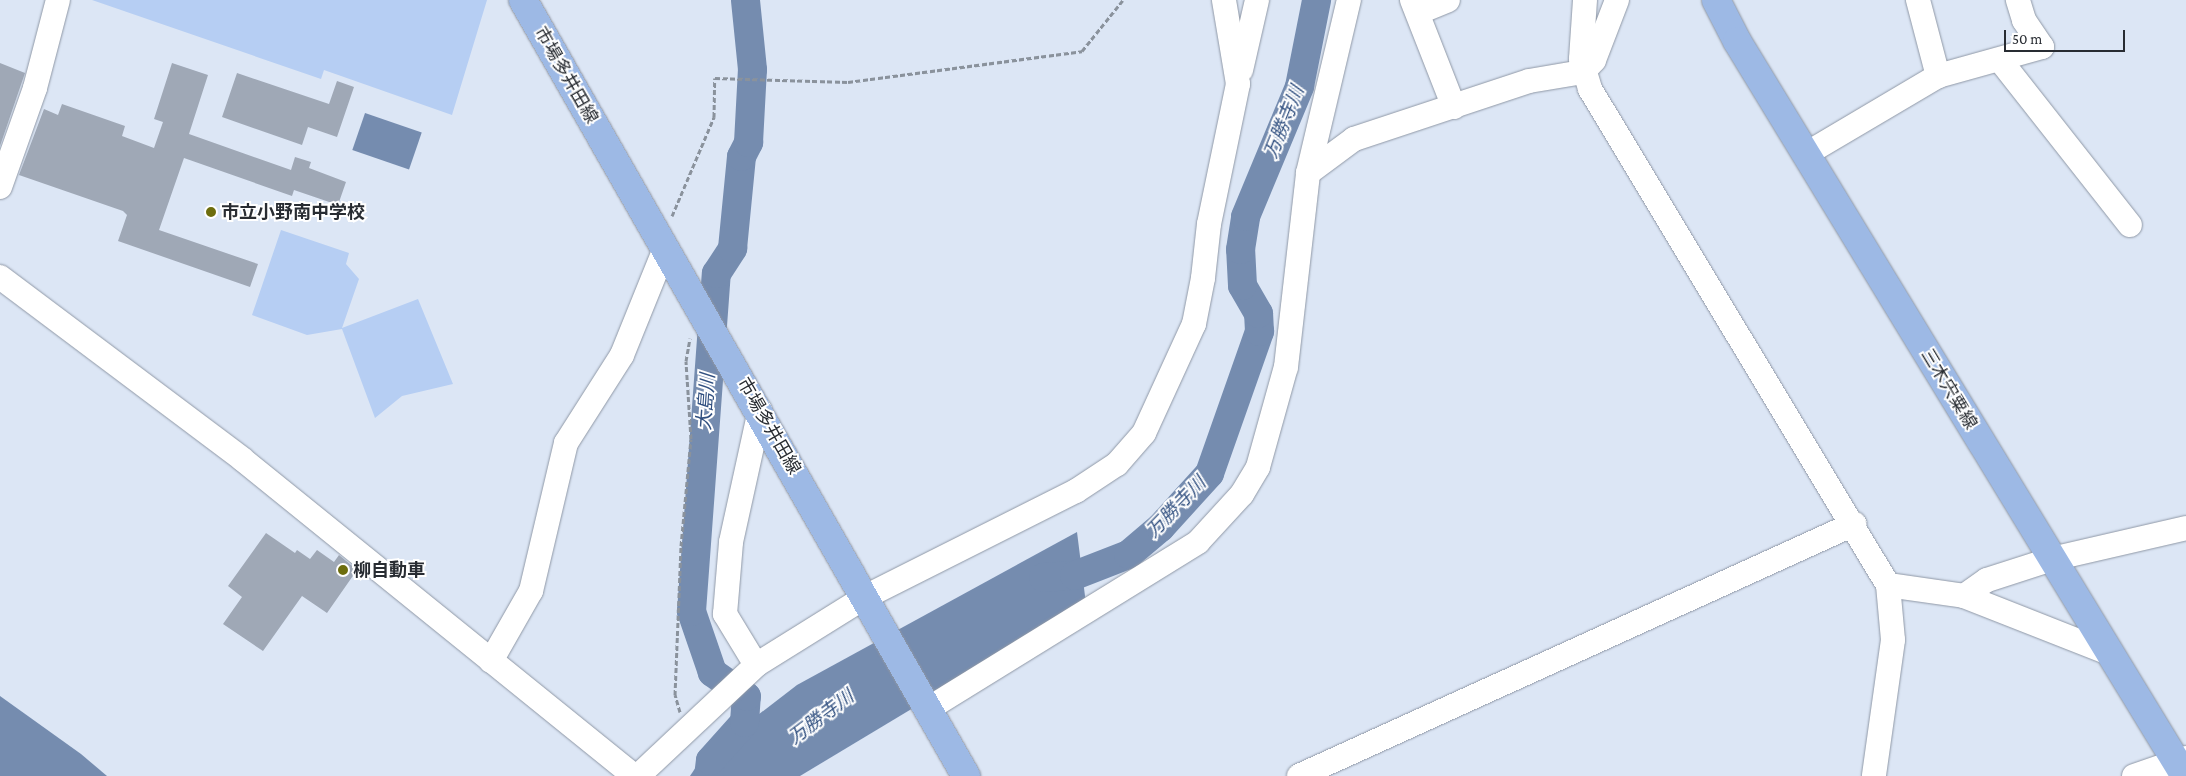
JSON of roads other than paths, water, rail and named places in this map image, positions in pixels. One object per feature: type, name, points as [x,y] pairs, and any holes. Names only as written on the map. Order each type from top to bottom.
[{"type":"main road","name":"市場多井田線","points":[[523,0],[664,251],[760,410],[966,776]]},
{"type":"main road","name":"三木宍粟線","points":[[1716,0],[1806,154],[2109,653],[2181,765]]},
{"type":"street","points":[[0,187],[34,88],[58,0]]},
{"type":"street","points":[[1224,0],[1238,84]]},
{"type":"street","points":[[0,277],[242,459],[636,776],[756,665],[869,601],[1076,491],[1117,464],[1144,433],[1194,324],[1238,84],[1257,0]]},
{"type":"street","points":[[924,703],[1198,542],[1242,494],[1258,467],[1286,367],[1308,173],[1349,0]]},
{"type":"street","points":[[1448,0],[1415,6],[1454,107]]},
{"type":"street","points":[[1585,0],[1583,72],[1707,289],[1854,524],[1888,585],[1893,640],[1874,776]]},
{"type":"street","points":[[1308,173],[1354,140],[1529,81],[1583,72],[1594,60],[1616,0]]},
{"type":"street","points":[[1918,0],[1938,76]]},
{"type":"street","points":[[1806,154],[1938,76],[2042,48],[2024,20],[2018,0]]},
{"type":"street","points":[[2000,60],[2130,225]]},
{"type":"street","points":[[491,661],[531,591],[566,443],[622,355],[664,251]]},
{"type":"street","points":[[756,665],[725,614],[731,542],[760,410]]},
{"type":"street","points":[[1299,776],[1854,524]]},
{"type":"street","points":[[1964,596],[1987,580],[2052,559],[2186,528]]},
{"type":"street","points":[[1888,585],[1964,596],[2109,653]]},
{"type":"street","points":[[2134,776],[2181,765]]},
{"type":"water","points":[[365,113],[422,133],[409,169],[352,150]]},
{"type":"water","points":[[1077,532],[1086,604],[800,776],[690,776],[702,758],[797,685]]},
{"type":"water","points":[[0,696],[81,754],[107,776],[0,776]]},
{"type":"waterway","name":"大島川","points":[[708,776],[710,760],[744,722],[746,696],[712,672],[691,611],[716,273],[732,248],[741,156],[748,142],[752,69],[745,0]]},
{"type":"waterway","name":"万勝寺川","points":[[1043,577],[1074,575],[1128,554],[1160,527],[1209,473],[1259,331],[1258,313],[1242,285],[1240,249],[1245,216],[1299,86],[1316,0]]},
{"type":"place","name":"市立小野南中学校","points":[[211,212]]},
{"type":"place","name":"柳自動車","points":[[343,570]]}]
